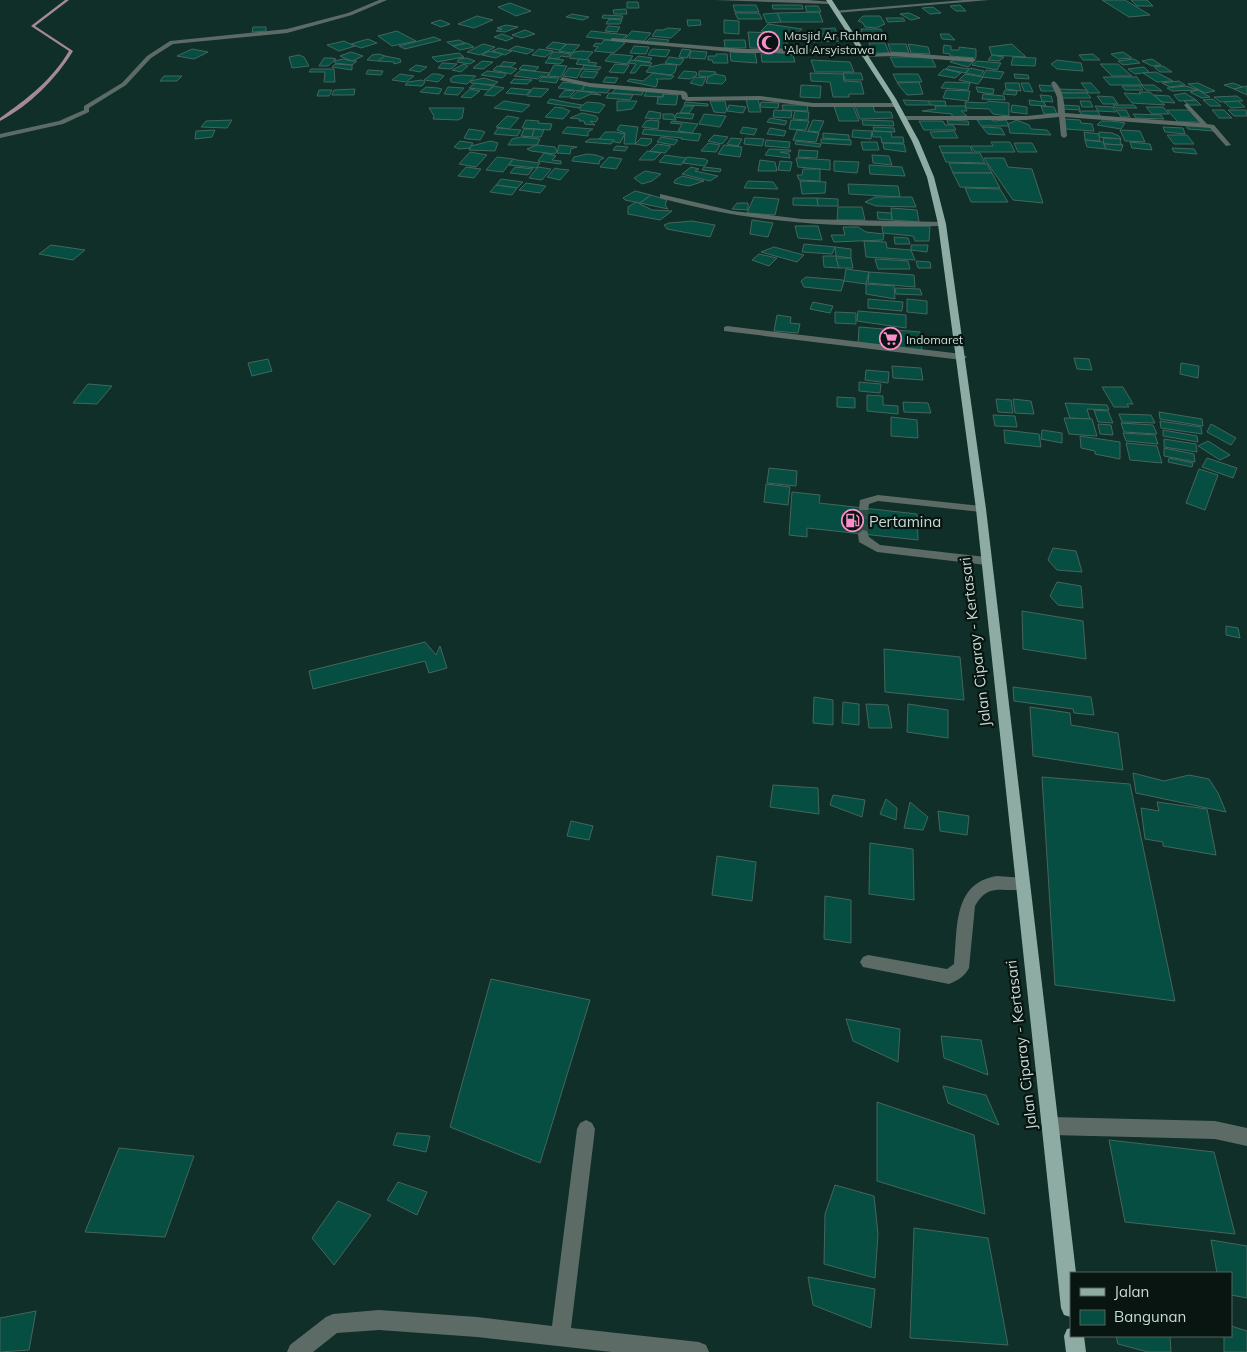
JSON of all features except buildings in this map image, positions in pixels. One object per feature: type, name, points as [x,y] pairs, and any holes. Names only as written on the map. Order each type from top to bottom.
[{"type":"main road","name":"Jalan Ciparay - Kertasari","points":[[829,1],[903,118],[932,180],[942,224],[962,357],[981,509],[1070,1299]]},
{"type":"main road","points":[[1074,1337],[1076,1352]]},
{"type":"street","points":[[0,136],[61,123],[87,111],[86,108],[91,103],[124,84],[149,57],[172,42],[287,31],[350,14],[384,0]]},
{"type":"street","points":[[718,0],[829,1]]},
{"type":"street","points":[[836,11],[986,0]]},
{"type":"street","points":[[612,40],[735,50],[894,54],[973,60]]},
{"type":"street","points":[[562,79],[590,85],[684,93],[684,98],[687,99],[760,98],[813,105],[895,105]]},
{"type":"street","points":[[1054,83],[1060,96],[1064,136]]},
{"type":"street","points":[[1187,105],[1204,125]]},
{"type":"street","points":[[903,118],[1026,118],[1061,115],[1204,125],[1212,126],[1228,145]]},
{"type":"street","points":[[663,196],[700,208],[739,216],[793,222],[848,225],[942,224]]},
{"type":"street","points":[[726,329],[962,357]]},
{"type":"street","points":[[864,508],[864,502],[878,498],[981,509]]},
{"type":"street","points":[[863,534],[863,539],[877,548],[986,561]]},
{"type":"street","points":[[868,962],[949,977],[961,968],[968,905],[972,896],[980,887],[990,883],[1022,883]]},
{"type":"street","points":[[1051,1126],[1215,1130],[1247,1136]]},
{"type":"street","points":[[560,1336],[586,1129]]},
{"type":"street","points":[[297,1352],[333,1324],[379,1320],[477,1327],[699,1352]]},
{"type":"waterway","points":[[0,120],[40,90],[57,72],[71,51],[33,26],[67,0]]},
{"type":"tunnel","points":[[863,534],[864,508]]},
{"type":"place","name":"Masjid Ar Rahman 'Alal Arsyistawa","points":[[768,42]]},
{"type":"place","name":"Indomaret","points":[[890,339]]},
{"type":"place","name":"Pertamina","points":[[853,521]]}]
